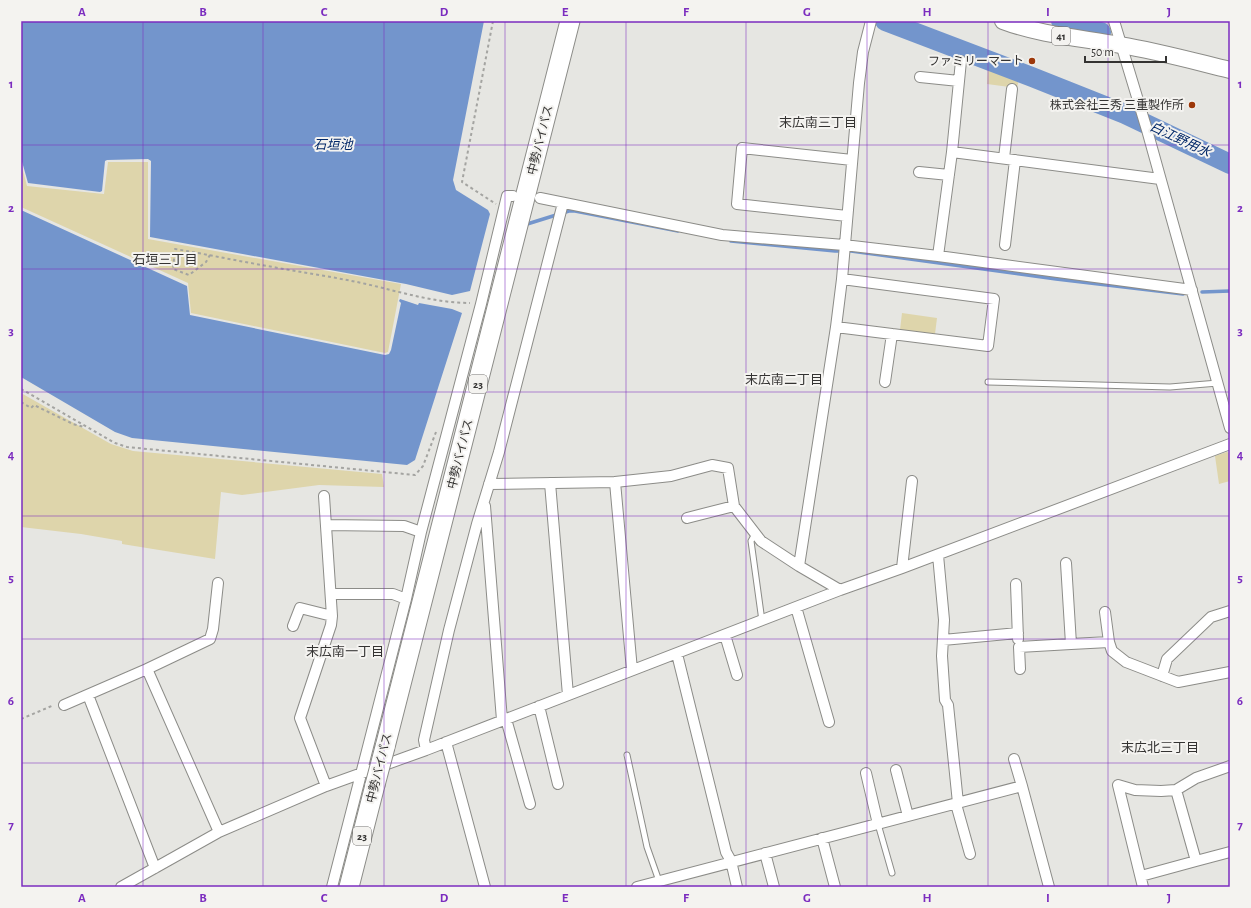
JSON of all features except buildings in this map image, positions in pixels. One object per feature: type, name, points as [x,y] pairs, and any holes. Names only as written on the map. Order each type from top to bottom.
[{"type":"highway","name":"中勢バイパス","points":[[349,887],[368,779],[385,747],[570,21]]},
{"type":"main road","name":"41","points":[[1003,21],[1052,34],[1121,45],[1230,70]]},
{"type":"street","points":[[1114,21],[1147,130],[1230,428]]},
{"type":"street","points":[[799,566],[836,327],[842,279],[863,52],[870,22]]},
{"type":"street","points":[[938,256],[952,152],[961,61]]},
{"type":"street","points":[[920,77],[958,81]]},
{"type":"street","points":[[1004,158],[1012,89]]},
{"type":"street","points":[[847,216],[737,204],[742,148],[852,160]]},
{"type":"street","points":[[952,152],[1160,179]]},
{"type":"street","points":[[1005,245],[1015,160]]},
{"type":"street","points":[[919,172],[949,175]]},
{"type":"street","points":[[332,887],[368,779],[421,532],[481,304],[507,196],[513,196]]},
{"type":"street","points":[[540,198],[722,235],[844,250],[938,256],[1192,290]]},
{"type":"street","points":[[426,750],[424,740],[449,630],[499,452],[563,203]]},
{"type":"street","points":[[836,327],[988,346],[994,300],[842,279]]},
{"type":"street","points":[[885,382],[892,334]]},
{"type":"street","points":[[121,887],[219,832],[326,786],[368,779],[426,750],[504,719],[677,654],[840,590],[938,555],[1230,444]]},
{"type":"street","points":[[489,484],[615,482],[672,476],[712,465],[728,468],[734,506],[760,541],[840,590]]},
{"type":"street","points":[[902,568],[912,481]]},
{"type":"street","points":[[615,482],[632,670]]},
{"type":"street","points":[[550,483],[568,695]]},
{"type":"street","points":[[324,496],[332,616],[331,624],[300,718],[326,786]]},
{"type":"street","points":[[485,500],[504,719],[530,804]]},
{"type":"street","points":[[687,518],[734,506]]},
{"type":"street","points":[[326,525],[404,526],[421,532]]},
{"type":"street","points":[[938,555],[944,620],[942,656],[945,700],[948,705],[957,804],[970,854]]},
{"type":"street","points":[[1066,562],[1071,644]]},
{"type":"street","points":[[64,705],[210,640],[213,630],[218,583]]},
{"type":"street","points":[[1016,584],[1020,669]]},
{"type":"street","points":[[331,594],[392,594],[406,599]]},
{"type":"street","points":[[796,607],[829,722]]},
{"type":"street","points":[[293,626],[300,608],[332,616]]},
{"type":"street","points":[[1162,676],[1166,659],[1211,617],[1230,611]]},
{"type":"street","points":[[1105,612],[1109,642],[1112,651],[1126,662],[1178,682],[1230,672]]},
{"type":"street","points":[[943,640],[1018,633]]},
{"type":"street","points":[[725,635],[737,676]]},
{"type":"street","points":[[1019,647],[1109,642]]},
{"type":"street","points":[[677,654],[724,844],[731,862],[737,887]]},
{"type":"street","points":[[147,669],[219,832]]},
{"type":"street","points":[[88,695],[155,868]]},
{"type":"street","points":[[538,706],[558,784]]},
{"type":"street","points":[[446,742],[485,887]]},
{"type":"street","points":[[1014,759],[1049,887]]},
{"type":"street","points":[[1143,887],[1118,785],[1135,790],[1176,790],[1196,778],[1230,766]]},
{"type":"street","points":[[896,770],[908,816]]},
{"type":"street","points":[[866,773],[878,824]]},
{"type":"street","points":[[637,887],[1022,786]]},
{"type":"street","points":[[1176,790],[1196,861]]},
{"type":"street","points":[[822,838],[835,887]]},
{"type":"street","points":[[1141,876],[1230,852]]},
{"type":"street","points":[[765,853],[774,887]]},
{"type":"lane","points":[[988,382],[1170,387],[1218,383]]},
{"type":"lane","points":[[755,534],[751,541],[762,621]]},
{"type":"lane","points":[[627,755],[647,846],[659,881]]},
{"type":"lane","points":[[878,824],[892,873]]},
{"type":"path","points":[[493,21],[462,182],[491,200],[499,209]]},
{"type":"path","points":[[210,255],[206,262],[189,275],[172,269],[175,249],[210,255],[358,282],[399,292],[458,303],[476,303]]},
{"type":"path","points":[[21,389],[115,443],[127,447],[415,475],[423,466],[438,426]]},
{"type":"path","points":[[21,402],[31,408],[34,405],[73,424],[87,427]]},
{"type":"path","points":[[21,719],[60,702],[64,705]]},
{"type":"shaded area","points":[[988,67],[1019,79],[1017,88],[987,84]]},
{"type":"shaded area","points":[[108,162],[148,162],[148,239],[401,284],[388,352],[385,353],[191,313],[188,283],[21,207],[21,163],[27,186],[104,194]]},
{"type":"shaded area","points":[[902,313],[937,318],[935,334],[900,330]]},
{"type":"shaded area","points":[[21,393],[111,444],[133,451],[382,474],[384,487],[319,485],[242,495],[221,492],[215,559],[122,544],[122,541],[81,534],[21,527]]},
{"type":"shaded area","points":[[1227,452],[1230,453],[1230,481],[1219,484],[1215,456]]},
{"type":"water","name":"石垣池","points":[[21,21],[484,21],[453,180],[456,190],[488,210],[490,214],[470,291],[452,295],[406,284],[150,237],[151,161],[148,159],[105,161],[102,191],[100,192],[28,183],[21,158]]},
{"type":"water","points":[[21,210],[187,286],[190,315],[385,355],[389,354],[391,350],[401,303],[399,301],[400,299],[418,305],[419,303],[452,309],[462,313],[415,460],[407,465],[132,438],[115,432],[21,377]]},
{"type":"waterway","name":"白江野用水","points":[[885,21],[1125,114],[1230,164]]},
{"type":"waterway","name":"白江野用水","points":[[1061,21],[1065,26],[1101,32]]},
{"type":"waterway","points":[[524,225],[569,211],[575,211],[678,231]]},
{"type":"waterway","points":[[731,241],[835,251],[851,251],[1056,279],[1183,294]]},
{"type":"waterway","points":[[1202,292],[1230,291]]},
{"type":"place","name":"ファミリーマート","points":[[1032,61]]},
{"type":"place","name":"株式会社三秀 三重製作所","points":[[1192,105]]},
{"type":"district","name":"末広南三丁目","points":[[818,123]]},
{"type":"district","name":"石垣三丁目","points":[[165,260]]},
{"type":"district","name":"末広南二丁目","points":[[784,380]]},
{"type":"district","name":"末広南一丁目","points":[[345,652]]},
{"type":"district","name":"末広北三丁目","points":[[1160,748]]}]
